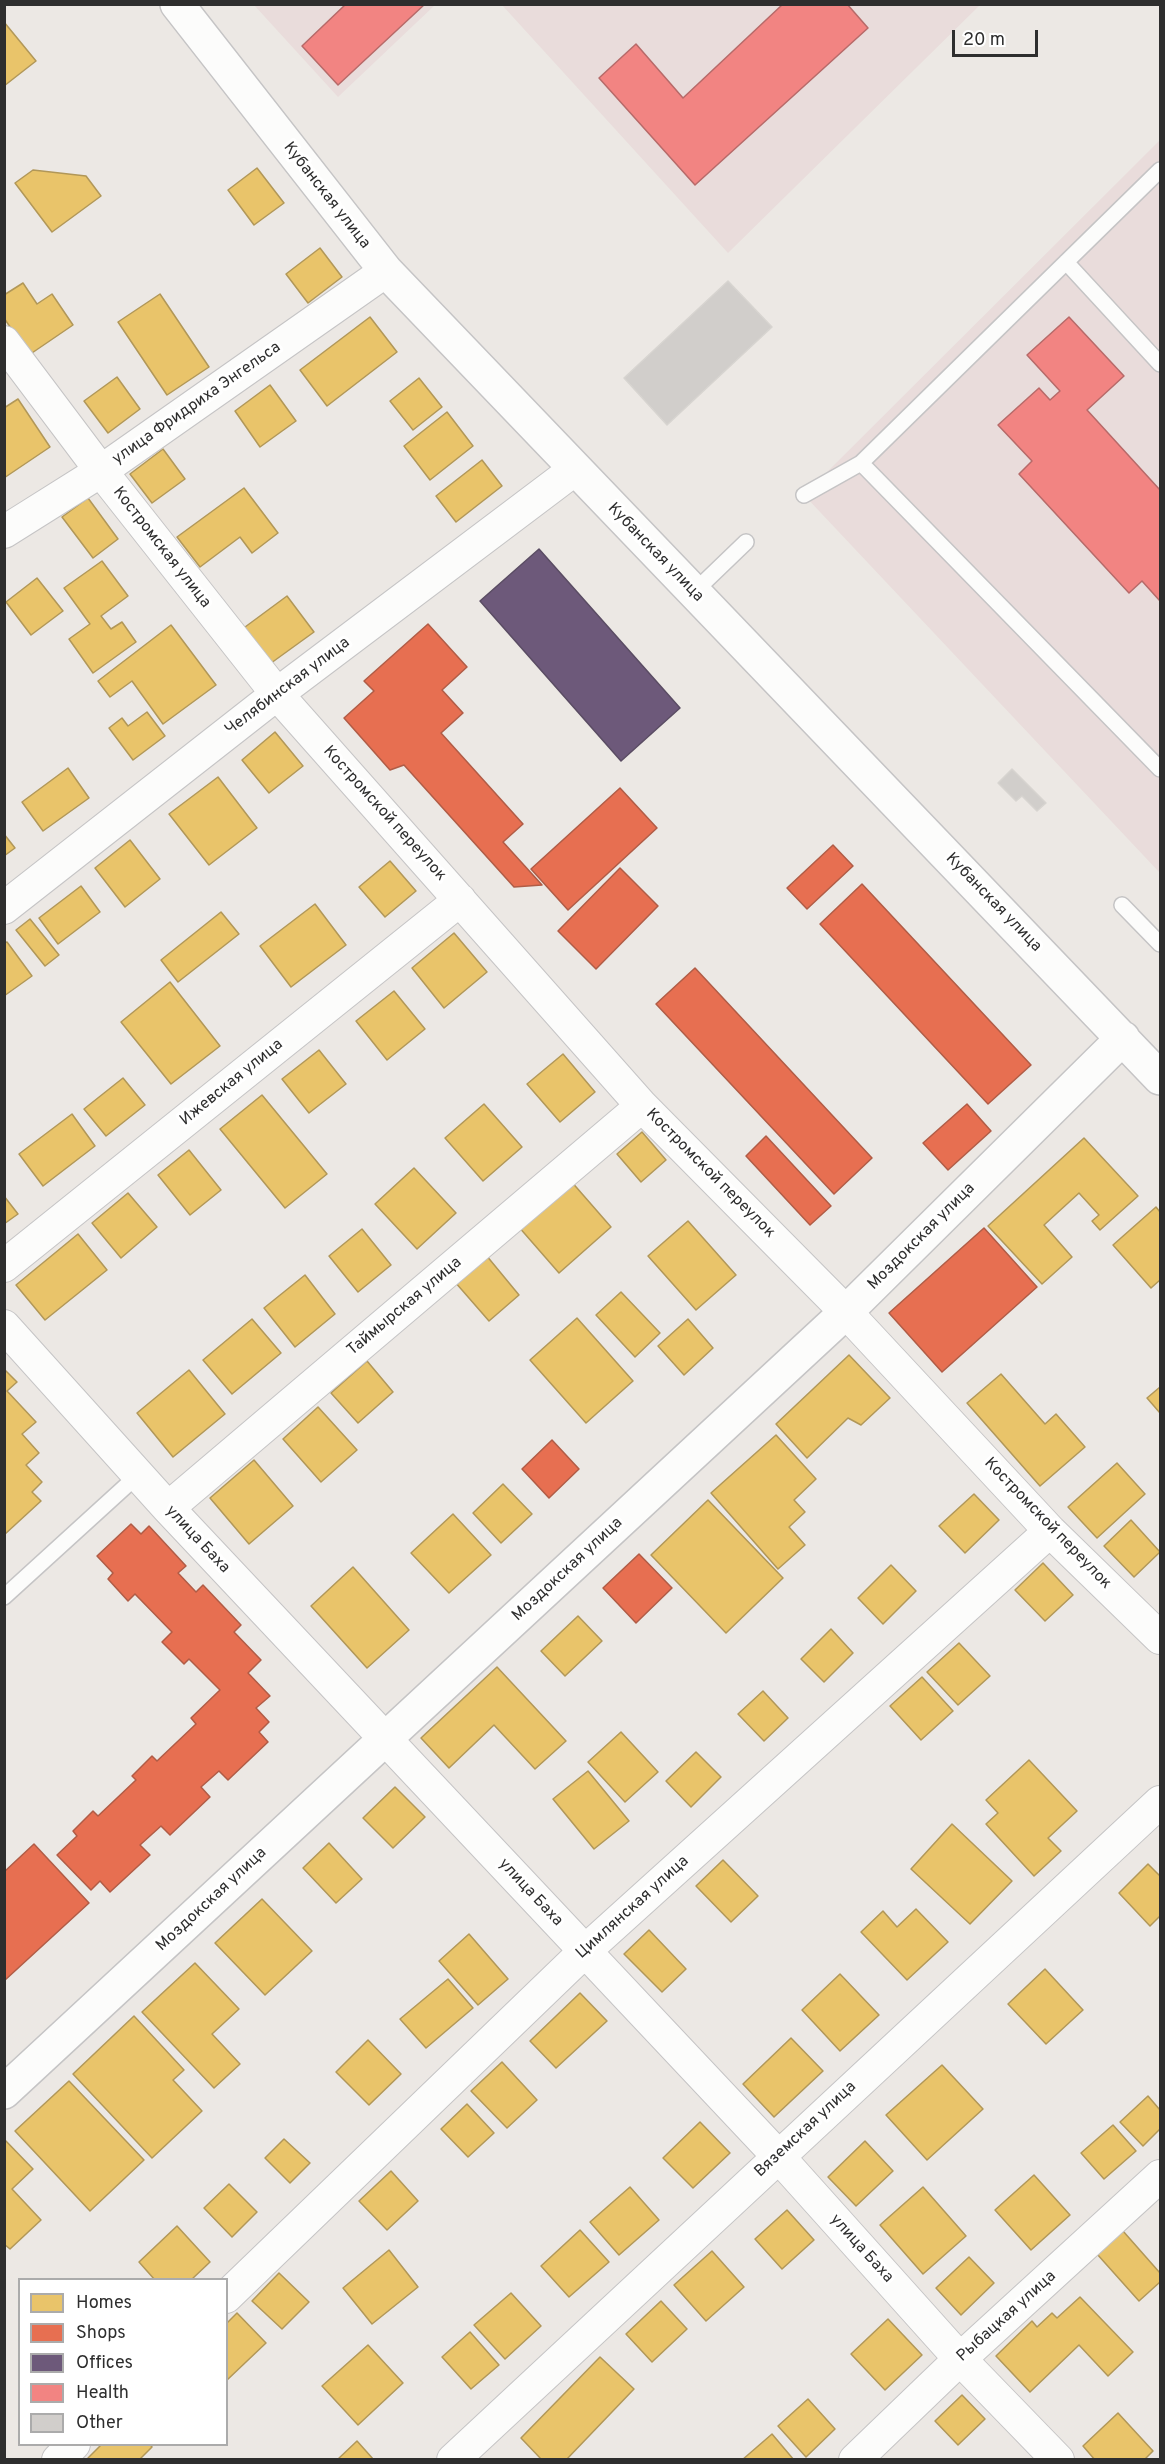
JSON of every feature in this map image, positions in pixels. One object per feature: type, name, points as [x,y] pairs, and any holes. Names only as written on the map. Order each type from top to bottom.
[{"type":"main road","name":"Кубанская улица","points":[[177,4],[386,271],[574,470],[1161,1078]]},
{"type":"main road","name":"Моздокская улица","points":[[4,2092],[846,1312],[1123,1038]]},
{"type":"street","name":"улица Фридриха Энгельса","points":[[4,532],[101,471],[386,271]]},
{"type":"street","name":"Костромская улица","points":[[4,342],[101,471],[277,694]]},
{"type":"street","name":"Челябинская улица","points":[[4,908],[277,694],[574,470]]},
{"type":"street","name":"Костромской переулок","points":[[277,694],[642,1106],[846,1312],[1050,1531],[1161,1638]]},
{"type":"street","name":"Ижевская улица","points":[[4,1266],[460,900]]},
{"type":"street","name":"Таймырская улица","points":[[168,1508],[642,1106]]},
{"type":"street","name":"улица Баха","points":[[4,1326],[168,1508],[778,2156],[960,2360],[1058,2460]]},
{"type":"street","name":"Цимлянская улица","points":[[228,2295],[585,1951],[1050,1531]]},
{"type":"street","name":"Вяземская улица","points":[[453,2460],[1161,1802]]},
{"type":"street","name":"Рыбацкая улица","points":[[855,2460],[960,2360],[1161,2176]]},
{"type":"street","points":[[58,2460],[73,2446]]},
{"type":"lane","points":[[804,495],[861,463],[1161,170]]},
{"type":"lane","points":[[1066,262],[1161,363]]},
{"type":"lane","points":[[861,463],[1161,769]]},
{"type":"lane","points":[[693,593],[746,542]]},
{"type":"lane","points":[[1122,905],[1161,944]]},
{"type":"lane","points":[[4,1597],[138,1475]]},
{"type":"shaded area","points":[[254,5],[435,5],[338,97]]},
{"type":"shaded area","points":[[502,5],[980,5],[728,253]]},
{"type":"shaded area","points":[[1160,140],[1160,873],[804,495]]},
{"type":"building: Homes","points":[[4,22],[36,61],[4,86]]},
{"type":"building: Homes","points":[[257,168],[284,203],[254,225],[228,190]]},
{"type":"building: Homes","points":[[33,170],[86,176],[101,196],[52,232],[15,183]]},
{"type":"building: Homes","points":[[320,248],[342,277],[308,303],[286,274]]},
{"type":"building: Homes","points":[[23,283],[37,304],[52,294],[73,325],[29,355],[4,318],[4,295]]},
{"type":"building: Homes","points":[[160,294],[209,367],[167,395],[118,322]]},
{"type":"building: Homes","points":[[370,317],[397,352],[327,406],[300,370]]},
{"type":"building: Homes","points":[[117,377],[140,409],[108,433],[84,401]]},
{"type":"building: Homes","points":[[419,378],[442,407],[413,430],[390,401]]},
{"type":"building: Homes","points":[[270,385],[296,421],[260,447],[235,411]]},
{"type":"building: Homes","points":[[18,399],[50,447],[4,478],[4,408]]},
{"type":"building: Homes","points":[[447,412],[473,446],[430,480],[404,446]]},
{"type":"building: Homes","points":[[163,449],[185,479],[152,503],[130,474]]},
{"type":"building: Homes","points":[[482,460],[502,486],[456,522],[436,496]]},
{"type":"building: Homes","points":[[244,488],[278,533],[252,553],[240,537],[200,567],[177,537]]},
{"type":"building: Homes","points":[[88,498],[118,539],[93,558],[62,517]]},
{"type":"building: Homes","points":[[102,561],[128,596],[101,616],[111,629],[122,622],[136,642],[93,673],[69,639],[90,624],[64,588]]},
{"type":"building: Homes","points":[[37,578],[63,611],[31,635],[6,602]]},
{"type":"building: Homes","points":[[287,596],[314,632],[267,666],[241,630]]},
{"type":"building: Homes","points":[[171,625],[216,685],[163,724],[132,681],[110,697],[98,681]]},
{"type":"building: Homes","points":[[147,712],[165,736],[133,760],[109,728],[122,718],[128,726]]},
{"type":"building: Homes","points":[[275,732],[303,766],[269,793],[242,760]]},
{"type":"building: Homes","points":[[68,768],[89,798],[43,831],[22,802]]},
{"type":"building: Homes","points":[[218,777],[257,828],[209,865],[169,814]]},
{"type":"building: Homes","points":[[4,834],[15,848],[4,856]]},
{"type":"building: Homes","points":[[130,840],[160,879],[125,907],[95,868]]},
{"type":"building: Homes","points":[[390,861],[416,891],[385,917],[359,887]]},
{"type":"building: Homes","points":[[81,886],[100,912],[58,944],[39,918]]},
{"type":"building: Homes","points":[[315,904],[346,945],[291,987],[260,946]]},
{"type":"building: Homes","points":[[221,912],[239,934],[178,982],[161,960]]},
{"type":"building: Homes","points":[[30,919],[59,955],[45,966],[16,930]]},
{"type":"building: Homes","points":[[454,933],[487,972],[444,1008],[412,968]]},
{"type":"building: Homes","points":[[7,942],[32,976],[4,996],[4,943]]},
{"type":"building: Homes","points":[[170,982],[220,1046],[171,1084],[121,1022]]},
{"type":"building: Homes","points":[[394,991],[425,1029],[387,1060],[356,1021]]},
{"type":"building: Homes","points":[[319,1050],[346,1084],[309,1113],[282,1079]]},
{"type":"building: Homes","points":[[563,1054],[595,1092],[560,1122],[527,1084]]},
{"type":"building: Homes","points":[[123,1078],[145,1105],[106,1136],[84,1109]]},
{"type":"building: Homes","points":[[262,1095],[327,1174],[285,1208],[220,1129]]},
{"type":"building: Homes","points":[[484,1104],[522,1147],[483,1181],[445,1138]]},
{"type":"building: Homes","points":[[72,1114],[95,1146],[43,1186],[19,1154]]},
{"type":"building: Homes","points":[[642,1132],[666,1160],[641,1182],[617,1154]]},
{"type":"building: Homes","points":[[1084,1138],[1138,1196],[1100,1230],[1092,1221],[1099,1215],[1079,1193],[1044,1225],[1072,1257],[1042,1284],[988,1226]]},
{"type":"building: Homes","points":[[189,1150],[221,1190],[190,1215],[158,1175]]},
{"type":"building: Homes","points":[[414,1168],[456,1213],[417,1249],[375,1204]]},
{"type":"building: Homes","points":[[570,1180],[611,1227],[559,1273],[518,1226]]},
{"type":"building: Homes","points":[[128,1193],[157,1227],[121,1258],[92,1223]]},
{"type":"building: Homes","points":[[4,1196],[18,1214],[4,1224]]},
{"type":"building: Homes","points":[[1156,1207],[1160,1212],[1160,1280],[1151,1288],[1113,1245]]},
{"type":"building: Homes","points":[[688,1221],[736,1275],[696,1310],[648,1256]]},
{"type":"building: Homes","points":[[362,1229],[391,1265],[358,1292],[329,1256]]},
{"type":"building: Homes","points":[[78,1234],[107,1270],[45,1320],[16,1285]]},
{"type":"building: Homes","points":[[486,1255],[519,1295],[489,1321],[455,1282]]},
{"type":"building: Homes","points":[[305,1275],[335,1314],[295,1347],[264,1308]]},
{"type":"building: Homes","points":[[621,1292],[660,1333],[635,1357],[596,1315]]},
{"type":"building: Homes","points":[[577,1318],[633,1381],[586,1423],[530,1360]]},
{"type":"building: Homes","points":[[252,1319],[281,1353],[232,1394],[203,1360]]},
{"type":"building: Homes","points":[[688,1319],[713,1348],[684,1375],[658,1346]]},
{"type":"building: Homes","points":[[849,1355],[890,1398],[861,1425],[848,1418],[807,1458],[776,1424]]},
{"type":"building: Homes","points":[[367,1361],[393,1392],[358,1423],[331,1393]]},
{"type":"building: Homes","points":[[4,1369],[17,1382],[7,1391],[36,1422],[22,1434],[39,1453],[26,1465],[42,1482],[32,1492],[41,1501],[4,1535]]},
{"type":"building: Homes","points":[[189,1370],[225,1414],[173,1457],[137,1413]]},
{"type":"building: Homes","points":[[1001,1374],[1045,1424],[1056,1414],[1085,1447],[1040,1486],[967,1403]]},
{"type":"building: Homes","points":[[1160,1387],[1160,1413],[1147,1398]]},
{"type":"building: Homes","points":[[318,1407],[357,1450],[321,1482],[283,1439]]},
{"type":"building: Homes","points":[[776,1435],[816,1479],[794,1500],[805,1512],[789,1527],[805,1545],[778,1569],[711,1493]]},
{"type":"building: Homes","points":[[254,1460],[293,1506],[249,1544],[210,1498]]},
{"type":"building: Homes","points":[[1117,1463],[1145,1494],[1097,1538],[1068,1507]]},
{"type":"building: Homes","points":[[503,1484],[532,1514],[501,1543],[473,1513]]},
{"type":"building: Homes","points":[[974,1494],[999,1520],[965,1553],[939,1526]]},
{"type":"building: Homes","points":[[708,1500],[783,1578],[726,1633],[651,1555]]},
{"type":"building: Homes","points":[[453,1514],[491,1555],[449,1593],[411,1553]]},
{"type":"building: Homes","points":[[1131,1520],[1160,1552],[1134,1577],[1104,1546]]},
{"type":"building: Homes","points":[[1043,1563],[1073,1595],[1045,1621],[1015,1590]]},
{"type":"building: Homes","points":[[891,1565],[916,1591],[883,1624],[858,1598]]},
{"type":"building: Homes","points":[[353,1567],[409,1630],[367,1668],[311,1606]]},
{"type":"building: Homes","points":[[578,1616],[602,1641],[565,1676],[541,1651]]},
{"type":"building: Homes","points":[[831,1629],[853,1653],[824,1682],[801,1659]]},
{"type":"building: Homes","points":[[959,1643],[990,1676],[958,1705],[927,1672]]},
{"type":"building: Homes","points":[[497,1667],[566,1741],[535,1769],[494,1725],[449,1768],[421,1738]]},
{"type":"building: Homes","points":[[922,1677],[953,1711],[921,1740],[890,1706]]},
{"type":"building: Homes","points":[[763,1691],[788,1718],[764,1741],[738,1714]]},
{"type":"building: Homes","points":[[621,1732],[658,1772],[625,1802],[588,1762]]},
{"type":"building: Homes","points":[[696,1752],[721,1777],[691,1807],[666,1781]]},
{"type":"building: Homes","points":[[1029,1760],[1077,1811],[1048,1838],[1061,1851],[1034,1876],[986,1824],[998,1813],[986,1800]]},
{"type":"building: Homes","points":[[588,1771],[629,1821],[594,1849],[553,1799]]},
{"type":"building: Homes","points":[[395,1787],[425,1817],[393,1848],[363,1818]]},
{"type":"building: Homes","points":[[952,1824],[1012,1881],[970,1924],[911,1869]]},
{"type":"building: Homes","points":[[329,1843],[362,1879],[336,1903],[303,1868]]},
{"type":"building: Homes","points":[[723,1860],[758,1896],[731,1922],[696,1886]]},
{"type":"building: Homes","points":[[1148,1864],[1160,1876],[1160,1916],[1150,1926],[1119,1893]]},
{"type":"building: Homes","points":[[262,1899],[312,1951],[265,1995],[215,1943]]},
{"type":"building: Homes","points":[[916,1909],[948,1942],[907,1980],[861,1932],[883,1911],[897,1927]]},
{"type":"building: Homes","points":[[649,1930],[686,1969],[662,1992],[624,1954]]},
{"type":"building: Homes","points":[[469,1934],[508,1979],[478,2005],[439,1961]]},
{"type":"building: Homes","points":[[195,1963],[239,2009],[212,2034],[240,2064],[214,2088],[142,2012]]},
{"type":"building: Homes","points":[[1045,1969],[1083,2010],[1046,2044],[1008,2004]]},
{"type":"building: Homes","points":[[840,1974],[879,2015],[840,2051],[802,2010]]},
{"type":"building: Homes","points":[[448,1979],[473,2008],[426,2048],[400,2019]]},
{"type":"building: Homes","points":[[580,1993],[607,2021],[556,2068],[530,2041]]},
{"type":"building: Homes","points":[[134,2016],[184,2070],[173,2080],[202,2111],[152,2158],[73,2074]]},
{"type":"building: Homes","points":[[791,2038],[823,2071],[774,2117],[743,2084]]},
{"type":"building: Homes","points":[[368,2040],[401,2074],[369,2105],[336,2072]]},
{"type":"building: Homes","points":[[502,2062],[537,2100],[507,2128],[471,2091]]},
{"type":"building: Homes","points":[[942,2065],[983,2109],[927,2160],[886,2115]]},
{"type":"building: Homes","points":[[69,2081],[144,2160],[90,2211],[15,2131]]},
{"type":"building: Homes","points":[[1148,2096],[1160,2110],[1160,2129],[1143,2146],[1120,2122]]},
{"type":"building: Homes","points":[[467,2104],[494,2133],[468,2157],[441,2129]]},
{"type":"building: Homes","points":[[700,2122],[730,2153],[693,2188],[663,2158]]},
{"type":"building: Homes","points":[[1113,2125],[1136,2151],[1104,2179],[1081,2153]]},
{"type":"building: Homes","points":[[4,2139],[33,2169],[12,2189],[41,2220],[10,2249],[4,2244]]},
{"type":"building: Homes","points":[[284,2139],[310,2163],[290,2183],[265,2158]]},
{"type":"building: Homes","points":[[865,2141],[893,2171],[856,2206],[828,2177]]},
{"type":"building: Homes","points":[[391,2171],[418,2201],[387,2230],[359,2201]]},
{"type":"building: Homes","points":[[1034,2175],[1070,2215],[1031,2250],[995,2210]]},
{"type":"building: Homes","points":[[229,2184],[257,2212],[232,2237],[204,2208]]},
{"type":"building: Homes","points":[[630,2187],[659,2220],[619,2255],[590,2222]]},
{"type":"building: Homes","points":[[923,2187],[966,2236],[923,2274],[880,2225]]},
{"type":"building: Homes","points":[[787,2210],[814,2240],[782,2269],[755,2239]]},
{"type":"building: Homes","points":[[177,2226],[210,2262],[193,2278],[153,2278],[139,2262]]},
{"type":"building: Homes","points":[[580,2230],[609,2262],[569,2297],[541,2266]]},
{"type":"building: Homes","points":[[1123,2231],[1160,2273],[1160,2282],[1139,2301],[1097,2254]]},
{"type":"building: Homes","points":[[389,2250],[418,2287],[372,2324],[343,2288]]},
{"type":"building: Homes","points":[[712,2251],[744,2287],[706,2321],[674,2285]]},
{"type":"building: Homes","points":[[969,2257],[994,2283],[961,2315],[936,2288]]},
{"type":"building: Homes","points":[[279,2273],[309,2302],[282,2329],[252,2301]]},
{"type":"building: Homes","points":[[511,2293],[541,2326],[505,2359],[474,2325]]},
{"type":"building: Homes","points":[[1080,2297],[1133,2352],[1108,2376],[1079,2345],[1030,2392],[996,2356],[1032,2321],[1037,2327],[1052,2313],[1057,2318]]},
{"type":"building: Homes","points":[[661,2301],[687,2329],[652,2362],[626,2334]]},
{"type":"building: Homes","points":[[237,2313],[266,2343],[228,2379],[228,2322]]},
{"type":"building: Homes","points":[[888,2319],[922,2355],[885,2390],[851,2354]]},
{"type":"building: Homes","points":[[470,2332],[499,2365],[471,2389],[442,2357]]},
{"type":"building: Homes","points":[[368,2345],[403,2383],[358,2425],[322,2386]]},
{"type":"building: Homes","points":[[600,2357],[634,2389],[566,2460],[542,2460],[521,2438]]},
{"type":"building: Homes","points":[[962,2395],[985,2419],[958,2445],[935,2421]]},
{"type":"building: Homes","points":[[808,2399],[835,2429],[806,2457],[778,2426]]},
{"type":"building: Homes","points":[[1118,2413],[1153,2451],[1144,2460],[1095,2460],[1083,2446]]},
{"type":"building: Homes","points":[[772,2434],[794,2460],[742,2460]]},
{"type":"building: Homes","points":[[357,2441],[374,2460],[337,2460]]},
{"type":"building: Homes","points":[[100,2446],[152,2447],[139,2460],[89,2460],[88,2458]]},
{"type":"building: Shops","points":[[428,624],[467,667],[442,690],[463,713],[441,733],[523,824],[503,842],[542,885],[514,887],[404,765],[390,770],[344,718],[374,691],[364,681]]},
{"type":"building: Shops","points":[[620,788],[657,828],[568,910],[531,869]]},
{"type":"building: Shops","points":[[833,845],[853,866],[807,909],[787,888]]},
{"type":"building: Shops","points":[[620,868],[658,906],[596,969],[558,931]]},
{"type":"building: Shops","points":[[862,884],[1031,1065],[988,1104],[820,924]]},
{"type":"building: Shops","points":[[695,968],[872,1158],[834,1194],[656,1004]]},
{"type":"building: Shops","points":[[967,1104],[991,1131],[948,1170],[923,1143]]},
{"type":"building: Shops","points":[[766,1136],[831,1206],[810,1225],[746,1156]]},
{"type":"building: Shops","points":[[984,1228],[1037,1287],[942,1372],[889,1313]]},
{"type":"building: Shops","points":[[552,1440],[579,1469],[549,1498],[522,1469]]},
{"type":"building: Shops","points":[[131,1524],[141,1534],[149,1526],[186,1566],[178,1573],[196,1592],[203,1585],[241,1625],[234,1632],[261,1660],[248,1673],[270,1696],[256,1708],[269,1722],[259,1732],[268,1742],[228,1780],[219,1771],[201,1787],[210,1797],[170,1835],[161,1826],[140,1845],[150,1855],[110,1892],[100,1881],[91,1890],[57,1855],[77,1836],[73,1831],[93,1811],[98,1816],[136,1780],[132,1776],[152,1756],[157,1761],[196,1724],[191,1718],[220,1690],[189,1659],[184,1664],[162,1642],[172,1632],[135,1594],[128,1601],[108,1579],[113,1573],[97,1556]]},
{"type":"building: Shops","points":[[639,1554],[672,1588],[636,1623],[603,1588]]},
{"type":"building: Shops","points":[[34,1844],[89,1903],[4,1981],[4,1872]]},
{"type":"building: Offices","points":[[539,549],[680,708],[621,761],[480,601]]},
{"type":"building: Health","points":[[346,4],[425,4],[338,85],[302,46]]},
{"type":"building: Health","points":[[783,4],[847,4],[868,28],[695,185],[599,78],[636,44],[683,98]]},
{"type":"building: Health","points":[[1069,317],[1124,376],[1087,410],[1160,490],[1160,601],[1142,581],[1129,593],[1019,474],[1032,461],[998,425],[1039,388],[1050,400],[1060,391],[1027,355]]},
{"type":"building: Other","points":[[728,281],[772,327],[667,425],[624,378]]},
{"type":"building: Other","points":[[1012,769],[1046,803],[1037,811],[1022,796],[1016,801],[998,783]]}]
